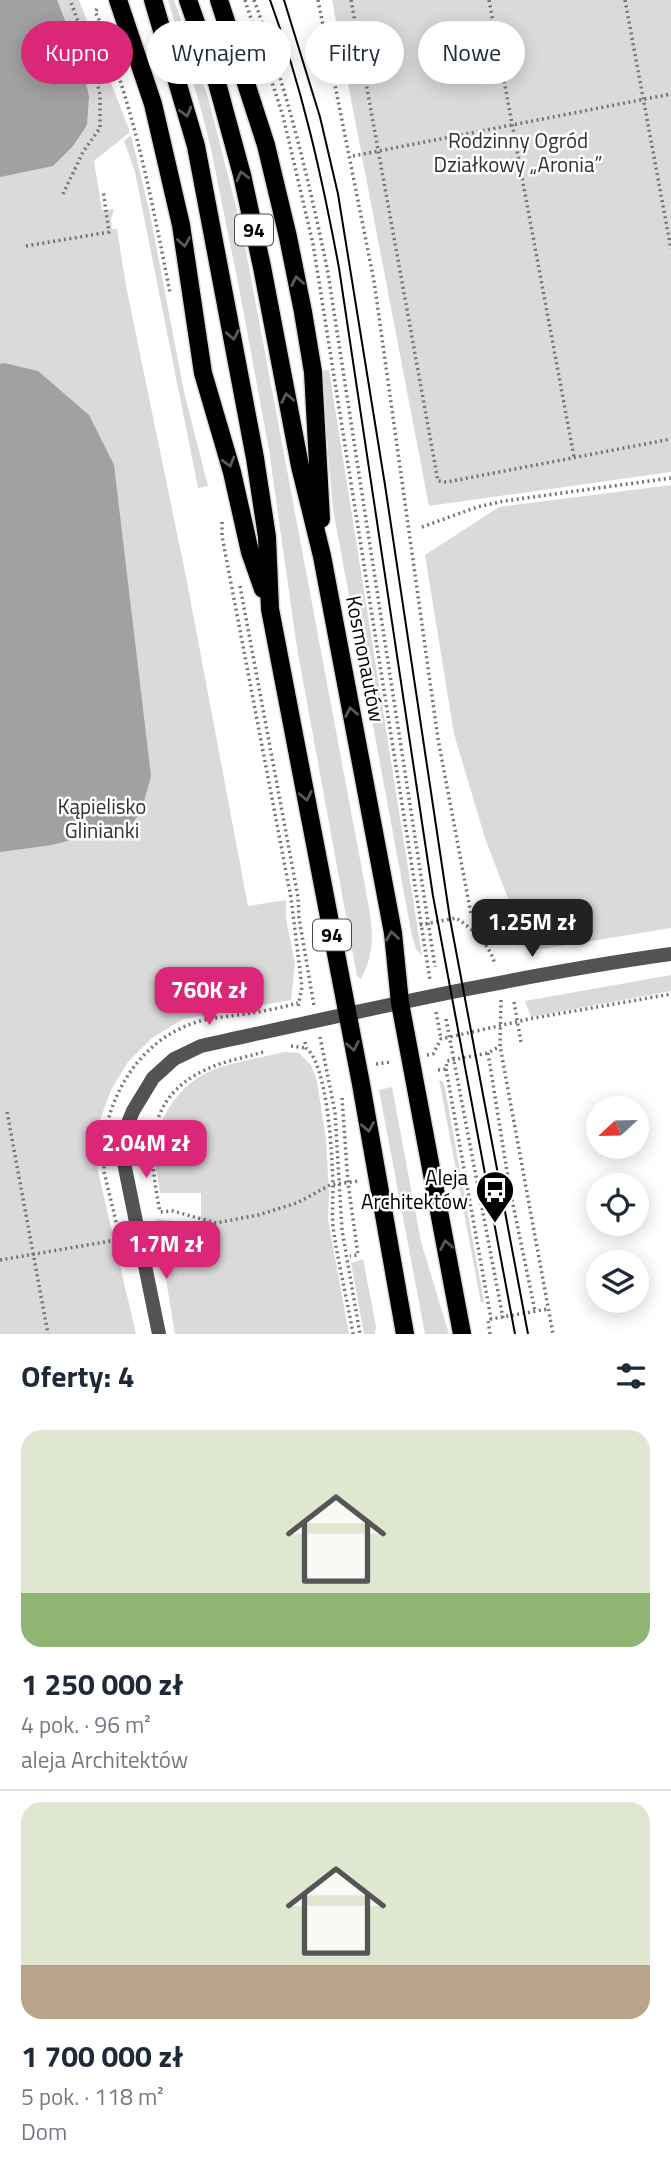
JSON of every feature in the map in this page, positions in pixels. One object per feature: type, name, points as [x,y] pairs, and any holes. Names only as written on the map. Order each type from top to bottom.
[{"type":"main road","points":[[118,0],[153,104],[181,225],[203,373],[232,472],[250,552],[271,609]]},
{"type":"main road","name":"94","points":[[153,0],[196,146],[217,254],[255,458],[267,537],[271,609],[347,1015],[401,1329]]},
{"type":"main road","name":"Kosmonautów","points":[[188,0],[217,83],[242,175],[300,466],[322,556],[393,933],[400,1003],[462,1334]]},
{"type":"main road","points":[[219,0],[266,145],[303,312],[313,372],[322,556]]},
{"type":"street","points":[[159,1334],[123,1158],[124,1133],[132,1111],[153,1078],[174,1059],[201,1046],[400,1003],[509,981],[671,954]]},
{"type":"path","points":[[63,194],[83,152],[100,128],[100,94],[91,56],[70,0]]},
{"type":"path","points":[[245,0],[284,116],[313,244],[427,964]]},
{"type":"path","points":[[254,0],[298,138],[328,274],[435,967]]},
{"type":"path","points":[[318,0],[374,281],[438,739],[471,914]]},
{"type":"path","points":[[351,0],[438,481],[447,482],[671,439]]},
{"type":"path","points":[[489,0],[574,457]]},
{"type":"path","points":[[625,0],[671,250]]},
{"type":"path","points":[[97,9],[95,12],[131,114],[170,295]]},
{"type":"path","points":[[353,156],[671,94]]},
{"type":"path","points":[[26,246],[108,232],[103,190]]},
{"type":"path","points":[[422,527],[477,507],[504,501],[671,478]]},
{"type":"path","points":[[222,517],[222,536],[291,898],[302,987],[298,1007]]},
{"type":"path","points":[[238,577],[298,897],[313,999]]},
{"type":"path","points":[[421,925],[456,918],[470,926],[494,960]]},
{"type":"path","points":[[433,1054],[441,1039],[671,994]]},
{"type":"path","points":[[514,1002],[521,1042]]},
{"type":"path","points":[[502,1005],[500,1046],[553,1334]]},
{"type":"path","points":[[446,1019],[503,1318]]},
{"type":"path","points":[[304,1042],[306,1048]]},
{"type":"path","points":[[282,1047],[298,1046],[312,1053],[325,1091],[333,1185],[333,1224],[353,1334]]},
{"type":"path","points":[[491,1320],[446,1069],[447,1060],[488,1053],[500,1046]]},
{"type":"path","points":[[322,1049],[335,1111],[342,1230],[360,1334]]},
{"type":"path","points":[[266,1052],[206,1069],[171,1095],[162,1111],[151,1143],[151,1160],[160,1212],[173,1211],[216,1223],[258,1215],[297,1203],[333,1185],[361,1180]]},
{"type":"path","points":[[488,1053],[510,1190],[535,1311]]},
{"type":"path","points":[[438,1070],[446,1069]]},
{"type":"path","points":[[328,1076],[335,1074]]},
{"type":"path","points":[[342,1093],[348,1183],[358,1255],[350,1256]]},
{"type":"path","points":[[7,1112],[48,1334]]},
{"type":"path","points":[[0,1260],[124,1239]]},
{"type":"path","points":[[490,1334],[488,1320],[548,1309]]},
{"type":"green space","name":"Kąpielisko Glinianki","points":[[0,0],[79,0],[87,21],[21,21],[21,84],[111,84],[130,132],[94,161],[102,210],[114,209],[112,229],[117,229],[248,906],[286,900],[286,919],[295,963],[291,1000],[183,1019],[152,1038],[128,1062],[111,1090],[98,1126],[97,1167],[136,1334],[0,1334]]},
{"type":"green space","points":[[168,0],[174,0],[181,21],[174,21]]},
{"type":"green space","name":"Rodzinny Ogród Działkowy „Aronia”","points":[[332,0],[671,0],[671,472],[429,506],[348,84],[404,84],[404,21],[336,21]]},
{"type":"green space","points":[[194,84],[203,84],[208,97],[242,230],[370,912],[371,951],[361,979],[357,976],[297,648],[269,450],[239,288]]},
{"type":"green space","points":[[131,135],[150,214],[184,392],[208,486],[198,488],[135,172],[124,141]]},
{"type":"green space","points":[[329,370],[422,956],[416,949],[411,931],[333,509],[321,371]]},
{"type":"green space","points":[[671,485],[671,928],[536,950],[515,917],[485,838],[454,734],[425,555],[499,507]]},
{"type":"green space","points":[[671,975],[671,991],[531,1017],[525,1001]]},
{"type":"green space","points":[[284,1052],[299,1053],[311,1065],[317,1081],[326,1139],[328,1219],[349,1334],[175,1334],[156,1219],[201,1224],[201,1193],[160,1193],[155,1161],[159,1130],[164,1116],[182,1091],[207,1073],[221,1067]]},
{"type":"green space","points":[[439,1079],[444,1083],[484,1302],[481,1303]]},
{"type":"green space","points":[[392,1087],[421,1242],[449,1334],[425,1334],[379,1090]]},
{"type":"green space","points":[[363,1259],[376,1326],[375,1334],[364,1334],[351,1263]]},
{"type":"shaded area","points":[[0,0],[57,0],[65,21],[21,21],[21,84],[86,84],[89,97],[87,125],[73,146],[53,166],[0,177]]},
{"type":"shaded area","points":[[0,364],[38,371],[89,415],[114,465],[151,776],[142,809],[132,824],[52,845],[0,852]]},
{"type":"tram line","points":[[270,0],[310,132],[339,268],[433,896],[515,1334]]},
{"type":"tram line","points":[[284,0],[320,117],[338,194],[450,919],[528,1334]]},
{"type":"place","name":"Aleja Architektów","points":[[495,1224]]}]
